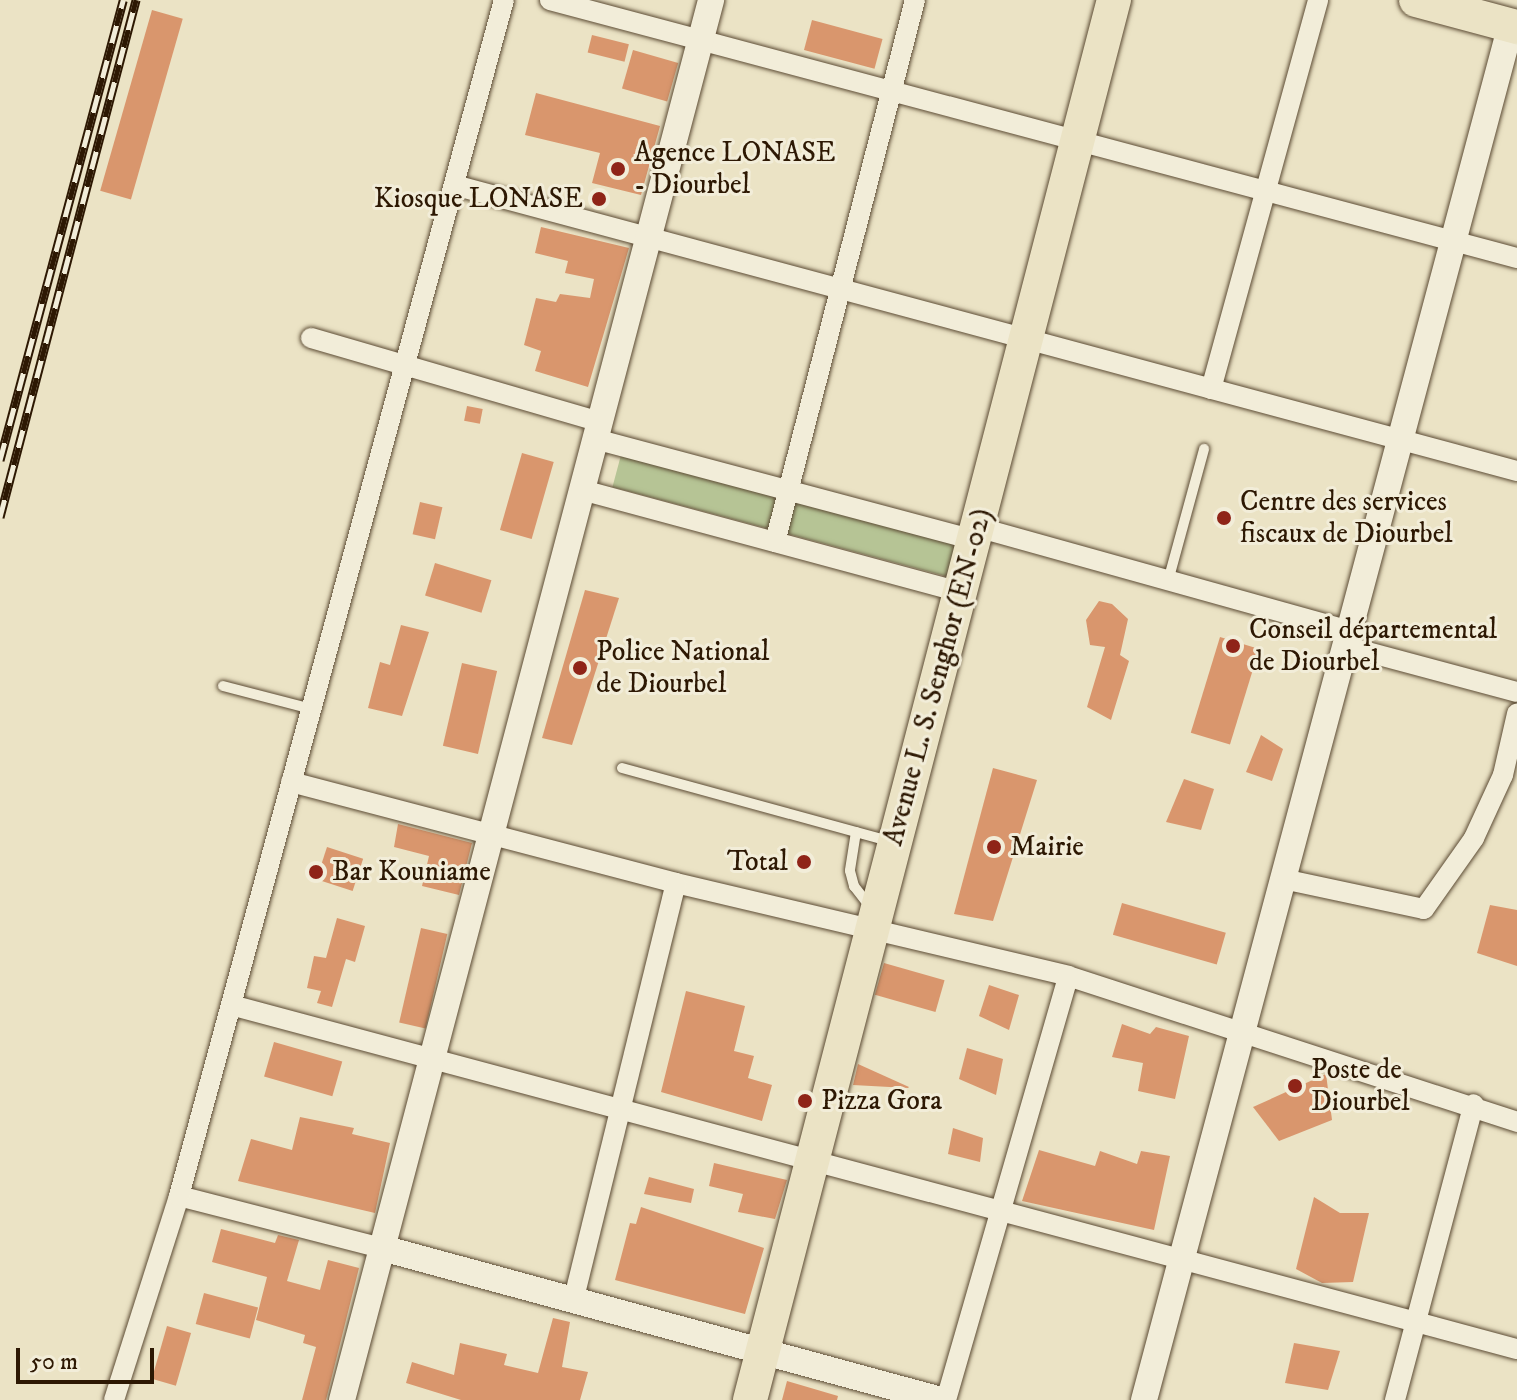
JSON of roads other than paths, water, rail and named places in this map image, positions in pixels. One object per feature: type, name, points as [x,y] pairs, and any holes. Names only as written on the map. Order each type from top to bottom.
[{"type":"main road","name":"Avenue L. S. Senghor (EN-02)","points":[[750,1400],[1114,0]]},
{"type":"main road","points":[[1416,0],[1514,26]]},
{"type":"street","points":[[114,1400],[179,1196],[504,0]]},
{"type":"street","points":[[550,0],[1517,258]]},
{"type":"street","points":[[342,1400],[711,0]]},
{"type":"street","points":[[775,542],[915,0]]},
{"type":"street","points":[[1211,389],[1318,0]]},
{"type":"street","points":[[1144,1400],[1514,26]]},
{"type":"street","points":[[454,185],[1517,471]]},
{"type":"street","points":[[311,338],[789,490],[1168,581],[1517,692]]},
{"type":"street","points":[[582,490],[960,592]]},
{"type":"street","points":[[1283,879],[1424,909],[1474,838],[1503,775],[1517,714]]},
{"type":"street","points":[[291,782],[676,883],[875,921],[1243,1029],[1474,1104],[1517,1122]]},
{"type":"street","points":[[573,1302],[676,883]]},
{"type":"street","points":[[179,1196],[382,1248],[762,1354],[944,1400],[1068,976]]},
{"type":"street","points":[[231,1005],[1517,1349]]},
{"type":"street","points":[[1395,1400],[1474,1104]]},
{"type":"lane","points":[[1168,581],[1204,449]]},
{"type":"lane","points":[[223,686],[311,709]]},
{"type":"lane","points":[[622,768],[895,843]]},
{"type":"lane","points":[[856,832],[850,871],[875,921]]},
{"type":"railway","points":[[0,460],[123,0]]},
{"type":"railway","points":[[0,517],[136,0]]},
{"type":"place","name":"Agence LONASE - Diourbel","points":[[618,169]]},
{"type":"place","name":"Kiosque LONASE","points":[[599,199]]},
{"type":"place","name":"Centre des services fiscaux de Diourbel","points":[[1224,518]]},
{"type":"place","name":"Conseil départemental de Diourbel","points":[[1233,646]]},
{"type":"place","name":"Police National de Diourbel","points":[[580,668]]},
{"type":"place","name":"Mairie","points":[[994,847]]},
{"type":"place","name":"Total","points":[[804,862]]},
{"type":"place","name":"Bar Kouniame","points":[[316,872]]},
{"type":"place","name":"Poste de Diourbel","points":[[1295,1086]]},
{"type":"place","name":"Pizza Gora","points":[[805,1101]]}]
